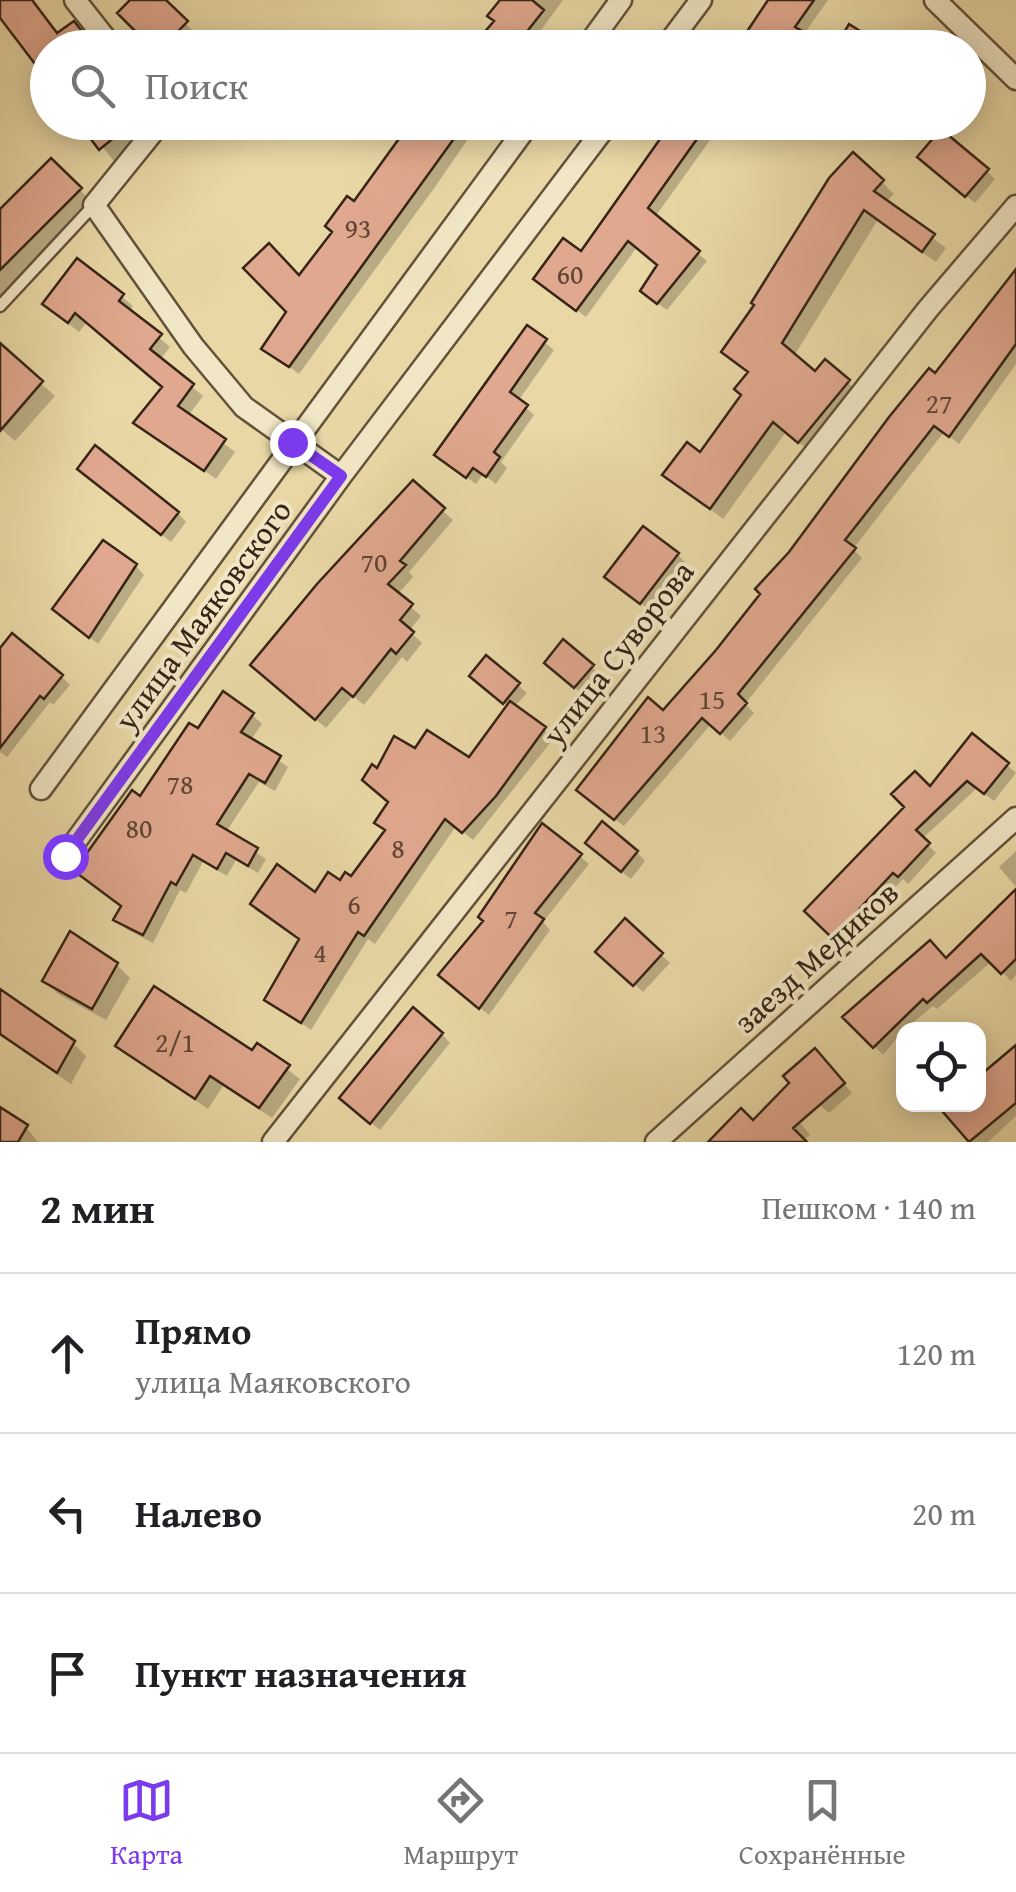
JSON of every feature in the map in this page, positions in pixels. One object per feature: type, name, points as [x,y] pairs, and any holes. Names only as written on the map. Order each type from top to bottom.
[{"type":"street","points":[[75,0],[99,30]]},
{"type":"street","points":[[599,30],[621,0]]},
{"type":"street","points":[[678,30],[701,0]]},
{"type":"street","points":[[935,0],[966,30]]},
{"type":"street","points":[[986,50],[1016,79]]},
{"type":"street","points":[[146,140],[94,205],[193,346],[244,406],[341,476]]},
{"type":"street","name":"улица Маяковского","points":[[40,789],[517,140]]},
{"type":"street","name":"улица Маяковского","points":[[65,856],[341,476],[595,140]]},
{"type":"street","name":"улица Суворова","points":[[272,1142],[928,308],[1016,206]]},
{"type":"street","name":"заезд Медиков","points":[[656,1142],[1016,818]]},
{"type":"lane","points":[[0,306],[94,205]]},
{"type":"building","points":[[0,0],[32,0],[55,30],[30,30],[30,57],[0,18]]},
{"type":"building","points":[[130,0],[166,0],[188,21],[179,30],[134,30],[117,13]]},
{"type":"building","points":[[500,0],[532,0],[544,10],[528,30],[486,30],[494,21],[487,16]]},
{"type":"building","points":[[768,0],[814,0],[795,27],[801,30],[748,30]]},
{"type":"building","points":[[74,21],[81,30],[61,30]]},
{"type":"building","points":[[92,140],[111,140],[99,150]]},
{"type":"building","points":[[398,140],[453,140],[289,367],[261,349],[286,312],[243,268],[269,243],[299,275],[332,232],[325,226],[347,196],[354,201]]},
{"type":"building","points":[[659,140],[696,140],[648,208],[700,251],[657,304],[640,291],[657,265],[628,241],[576,311],[533,279],[563,238],[581,251]]},
{"type":"building","points":[[932,140],[954,140],[989,169],[965,197],[917,157]]},
{"type":"building","points":[[853,152],[884,180],[874,191],[935,234],[922,252],[864,210],[782,343],[815,371],[825,359],[850,380],[798,443],[773,422],[710,509],[662,475],[687,442],[700,452],[741,395],[734,389],[748,372],[721,352],[754,305],[751,303],[829,178]]},
{"type":"building","points":[[51,158],[82,188],[0,270],[0,209]]},
{"type":"building","points":[[77,258],[124,294],[119,301],[162,334],[150,349],[194,384],[178,406],[226,439],[204,471],[133,423],[162,387],[75,313],[68,323],[42,304]]},
{"type":"building","points":[[1016,269],[1016,344],[949,437],[934,426],[845,540],[856,548],[738,694],[747,703],[720,734],[702,718],[614,820],[576,790],[648,697],[663,710],[716,650],[760,594],[755,589],[789,552],[889,417],[929,368],[935,373]]},
{"type":"building","points":[[527,325],[547,339],[510,392],[528,405],[494,452],[500,457],[486,477],[473,468],[466,478],[434,455]]},
{"type":"building","points":[[0,343],[43,381],[0,431]]},
{"type":"building","points":[[95,445],[179,512],[161,535],[77,469]]},
{"type":"building","points":[[413,480],[445,508],[400,561],[406,565],[388,584],[413,604],[400,620],[414,632],[396,654],[391,649],[353,697],[342,688],[315,720],[250,665],[317,584]]},
{"type":"building","points":[[643,526],[679,553],[640,604],[604,577]]},
{"type":"building","points":[[103,540],[137,564],[89,638],[52,609]]},
{"type":"building","points":[[12,633],[63,675],[44,699],[40,696],[0,748],[0,648]]},
{"type":"building","points":[[563,639],[594,665],[574,688],[544,663]]},
{"type":"building","points":[[486,655],[520,683],[503,704],[469,676]]},
{"type":"building","points":[[223,691],[254,713],[241,732],[281,756],[265,783],[249,774],[217,824],[258,848],[248,866],[226,853],[217,869],[193,855],[176,885],[171,882],[143,935],[113,920],[121,906],[74,871],[132,790],[140,796],[189,723],[198,728]]},
{"type":"building","points":[[510,701],[546,727],[496,796],[462,833],[445,819],[364,936],[358,932],[301,1023],[264,1000],[299,939],[250,904],[277,864],[315,892],[328,872],[340,880],[345,872],[351,876],[385,830],[374,823],[388,802],[362,780],[372,764],[377,768],[394,736],[415,748],[427,730],[469,757]]},
{"type":"building","points":[[972,733],[1009,763],[984,794],[967,781],[916,830],[930,843],[898,877],[893,873],[832,938],[804,911],[904,807],[891,794],[915,771],[930,786]]},
{"type":"building","points":[[602,821],[638,851],[621,872],[585,843]]},
{"type":"building","points":[[542,823],[582,854],[535,913],[544,919],[479,1009],[438,975],[483,921],[478,917]]},
{"type":"building","points":[[1016,889],[1016,959],[1001,974],[981,954],[927,1003],[923,999],[896,1022],[873,1048],[842,1017],[930,940],[946,958]]},
{"type":"building","points":[[625,918],[663,953],[633,986],[595,952]]},
{"type":"building","points":[[70,931],[118,963],[92,1009],[42,981]]},
{"type":"building","points":[[154,986],[252,1050],[257,1043],[290,1065],[259,1108],[210,1076],[195,1099],[115,1046]]},
{"type":"building","points":[[0,989],[75,1041],[57,1073],[0,1034]]},
{"type":"building","points":[[413,1007],[443,1033],[370,1124],[339,1098]]},
{"type":"building","points":[[1016,1045],[1016,1103],[969,1142],[943,1112],[986,1112],[986,1070]]},
{"type":"building","points":[[815,1048],[845,1083],[793,1128],[807,1142],[708,1142],[741,1108],[753,1120],[789,1083],[783,1076]]},
{"type":"building","points":[[0,1107],[28,1125],[18,1142],[0,1142]]},
{"type":"route","points":[[65,856],[341,476],[292,442]]}]
